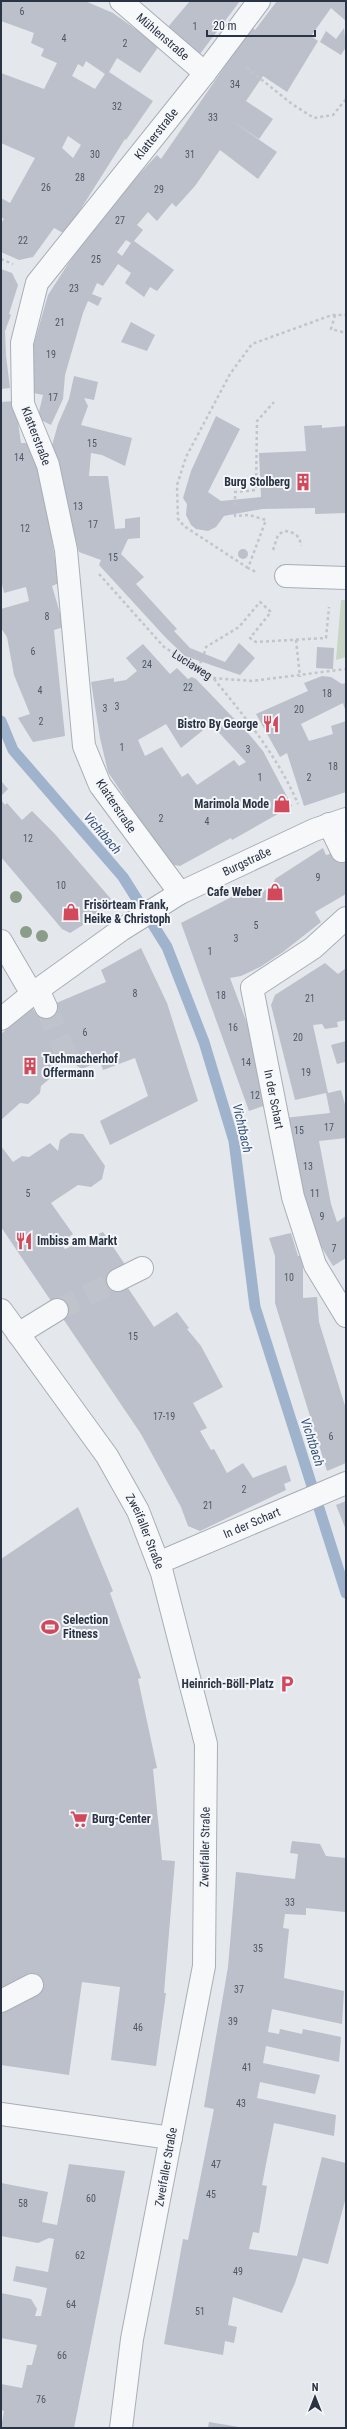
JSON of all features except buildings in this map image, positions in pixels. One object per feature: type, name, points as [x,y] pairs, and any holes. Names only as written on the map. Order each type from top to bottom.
[{"type":"street","name":"Mühlenstraße","points":[[121,1],[205,73]]},
{"type":"street","name":"Klatterstraße","points":[[180,893],[100,786],[84,746],[66,550],[48,465],[23,404],[22,343],[37,283],[205,73],[259,1]]},
{"type":"street","points":[[286,576],[346,578]]},
{"type":"street","name":"Burgstraße","points":[[1,1019],[39,997],[121,930],[180,893],[337,821]]},
{"type":"street","points":[[337,821],[342,851]]},
{"type":"street","name":"In der Schart","points":[[346,918],[313,948],[252,988],[293,1197],[316,1265],[346,1316]]},
{"type":"street","points":[[1,941],[39,997]]},
{"type":"street","points":[[118,1280],[142,1268]]},
{"type":"street","name":"Zweifaller Straße","points":[[1,1310],[107,1456],[138,1511],[158,1564],[206,1744],[204,1966],[132,2339],[121,2428]]},
{"type":"street","points":[[18,1334],[57,1310]]},
{"type":"street","name":"In der Schart","points":[[158,1564],[290,1511],[341,1485]]},
{"type":"street","points":[[1,2001],[32,1985]]},
{"type":"street","points":[[1,2114],[171,2138]]},
{"type":"path","points":[[222,51],[258,76],[292,104],[314,118],[333,115],[346,99]]},
{"type":"path","points":[[335,315],[331,329],[346,333]]},
{"type":"path","points":[[248,568],[184,526],[178,519],[177,485],[186,457],[230,374],[252,344],[335,315],[346,315]]},
{"type":"path","points":[[235,505],[235,492],[256,490],[257,421],[274,402]]},
{"type":"path","points":[[235,514],[235,516],[249,515],[266,520],[256,546]]},
{"type":"path","name":"Luciaweg","points":[[96,571],[164,647],[213,678],[252,681],[346,669]]},
{"type":"path","points":[[204,654],[206,647],[239,628],[260,602],[272,612],[250,638],[256,642],[326,638],[330,606],[322,606]]},
{"type":"path","points":[[296,640],[300,676]]},
{"type":"path","points":[[199,669],[201,661]]},
{"type":"path","points":[[213,678],[256,730],[292,790]]},
{"type":"green space","points":[[341,600],[346,600],[346,657],[336,660]]},
{"type":"waterway","name":"Vichtbach","points":[[1,721],[13,750],[123,877],[167,947],[204,1042],[234,1141],[255,1307],[346,1593]]},
{"type":"tunnel","points":[[46,1007],[68,1059]]},
{"type":"tunnel","points":[[57,1310],[118,1280]]},
{"type":"place","name":"Burg Stolberg","points":[[303,482]]},
{"type":"place","name":"Bistro By George","points":[[271,724]]},
{"type":"place","name":"Marimola Mode","points":[[282,804]]},
{"type":"place","name":"Cafe Weber","points":[[275,892]]},
{"type":"place","name":"Frisörteam Frank, Heike & Christoph","points":[[71,912]]},
{"type":"place","name":"Tuchmacherhof Offermann","points":[[30,1066]]},
{"type":"place","name":"Imbiss am Markt","points":[[24,1241]]},
{"type":"place","name":"Selection Fitness","points":[[50,1627]]},
{"type":"place","name":"Heinrich-Böll-Platz","points":[[287,1684]]},
{"type":"place","name":"Burg-Center","points":[[79,1819]]}]
